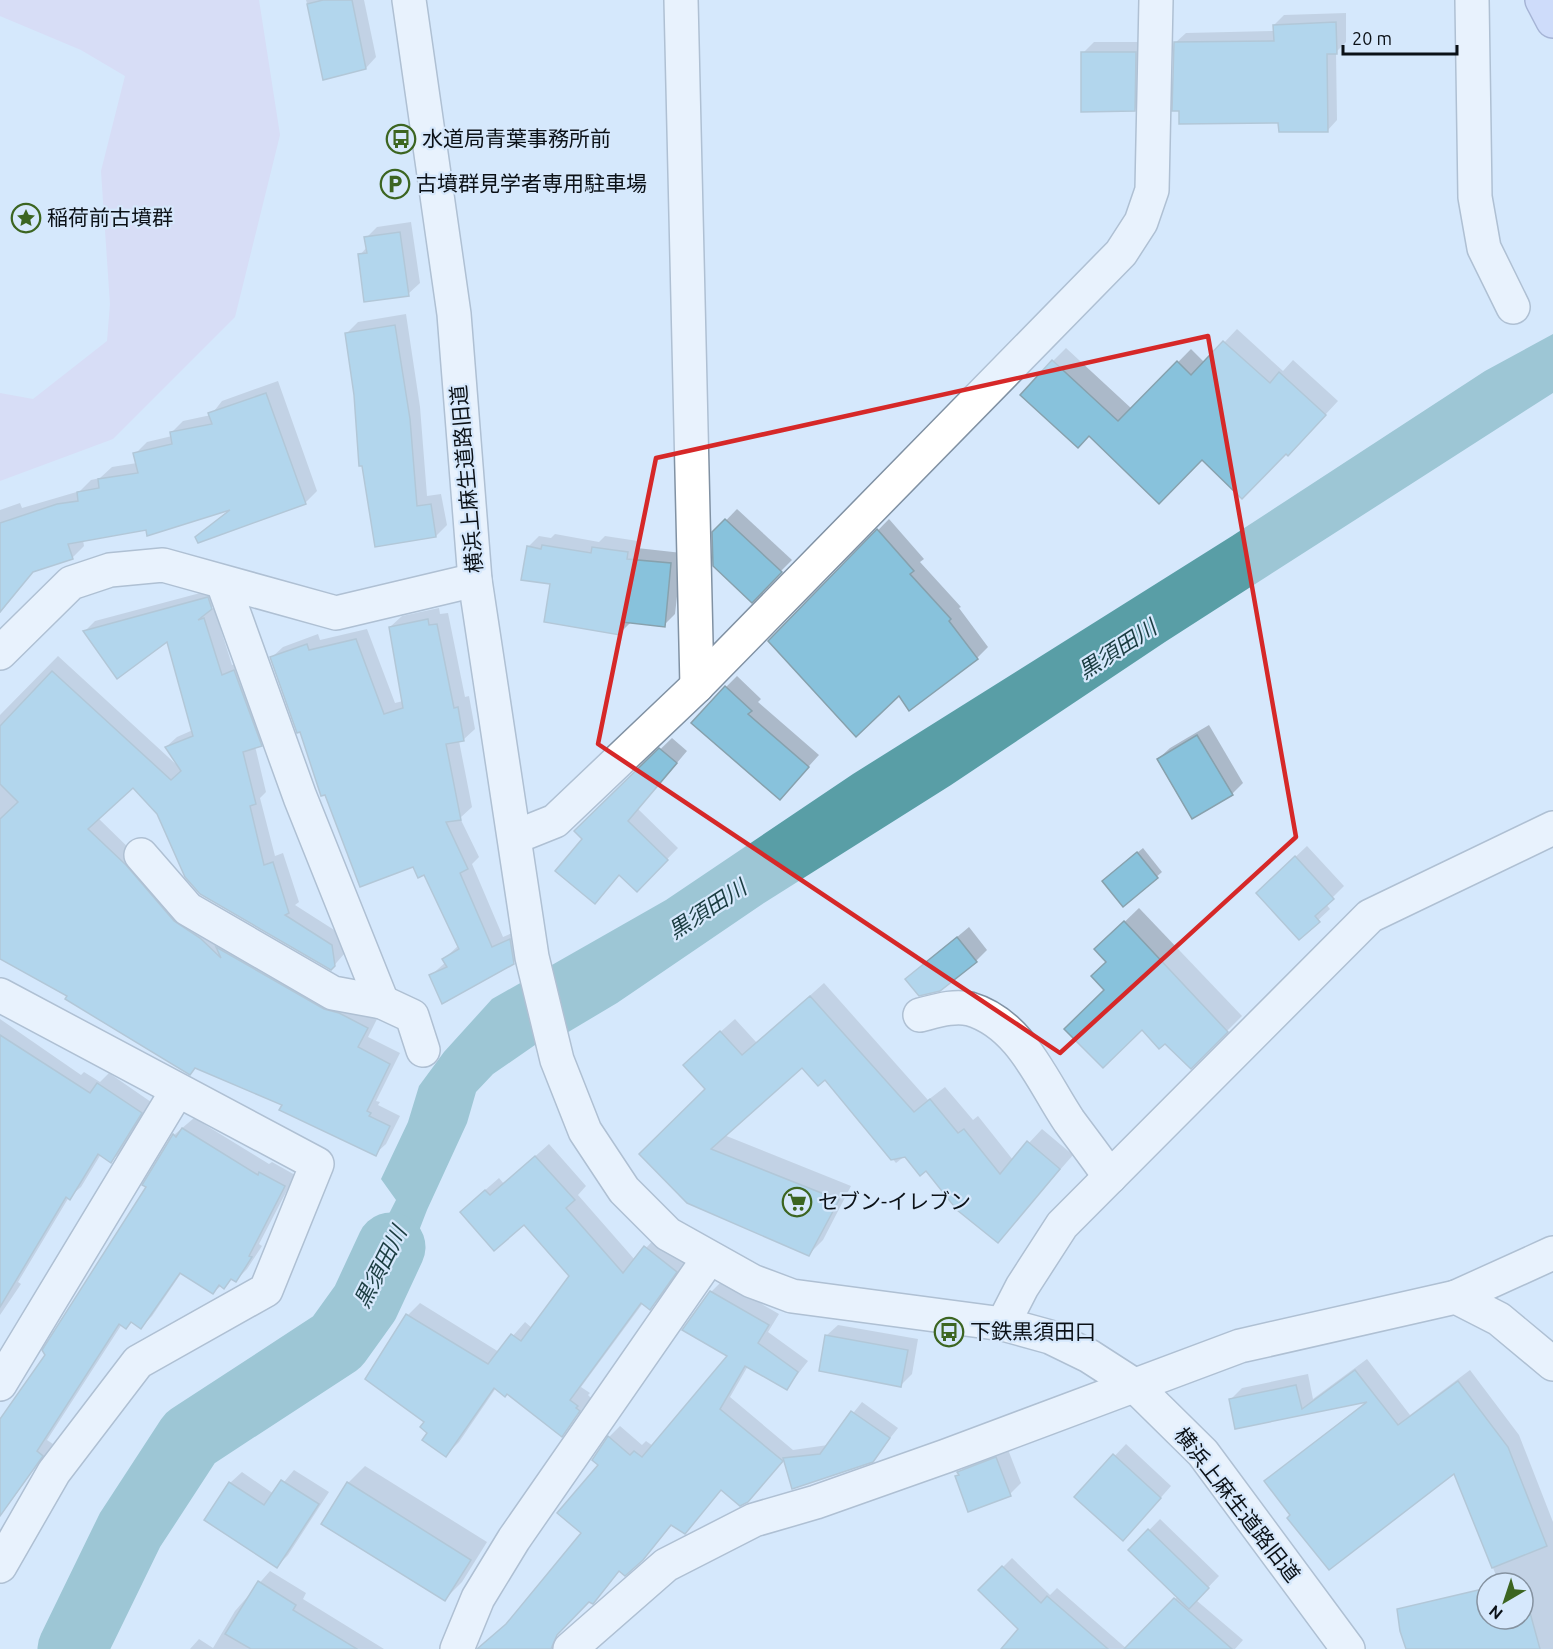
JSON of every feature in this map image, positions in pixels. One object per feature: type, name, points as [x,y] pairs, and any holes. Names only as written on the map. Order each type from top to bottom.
[{"type":"main road","points":[[1542,0],[1553,21]]},
{"type":"street","name":"横浜上麻生道路旧道","points":[[409,0],[454,314],[475,580],[532,957],[557,1060],[585,1131],[624,1190],[668,1234],[752,1281],[792,1296],[1003,1324],[1050,1337],[1089,1356],[1134,1385],[1203,1454],[1348,1649]]},
{"type":"street","points":[[681,0],[697,686]]},
{"type":"street","points":[[515,837],[555,821],[697,686],[1121,252],[1140,222],[1152,190],[1156,0]]},
{"type":"street","points":[[1473,0],[1475,197],[1484,248],[1513,307]]},
{"type":"street","points":[[0,653],[71,583],[110,570],[163,565],[336,613],[475,580]]},
{"type":"street","points":[[223,583],[300,797],[382,1002]]},
{"type":"street","points":[[1003,1324],[1022,1287],[1062,1225],[1371,916],[1553,828]]},
{"type":"street","points":[[141,855],[188,909],[333,993],[382,1002],[412,1016],[423,1050]]},
{"type":"street","points":[[0,995],[317,1164],[266,1290],[138,1362],[54,1472],[0,1566]]},
{"type":"street","points":[[920,1015],[944,1008],[969,1009],[1000,1023],[1029,1056],[1069,1120],[1110,1177]]},
{"type":"street","points":[[0,1384],[177,1091]]},
{"type":"street","points":[[570,1649],[666,1565],[754,1520],[816,1502],[946,1456],[1105,1399],[1134,1385],[1240,1346],[1456,1298],[1553,1254]]},
{"type":"street","points":[[457,1649],[478,1598],[514,1539],[709,1258]]},
{"type":"street","points":[[1456,1298],[1499,1319],[1553,1364]]},
{"type":"highlighted area","points":[[1208,336],[1296,837],[1060,1053],[598,744],[656,458]]},
{"type":"shaded area","points":[[0,0],[259,0],[280,135],[235,317],[113,439],[0,481],[0,393],[33,399],[107,341],[110,304],[101,171],[125,76],[81,50],[0,16]]},
{"type":"water","points":[[1553,334],[1553,393],[1165,642],[951,785],[761,905],[617,1003],[565,1034],[535,1045],[493,1074],[476,1092],[467,1123],[427,1210],[403,1272],[359,1340],[333,1324],[396,1200],[381,1179],[408,1122],[419,1086],[444,1052],[492,999],[666,900],[853,774],[1232,536],[1485,371]]},
{"type":"building","points":[[323,0],[352,0],[366,69],[323,80],[307,4]]},
{"type":"building","points":[[1336,22],[1337,54],[1327,54],[1328,132],[1279,132],[1278,123],[1179,124],[1179,111],[1172,111],[1174,42],[1274,41],[1273,25]]},
{"type":"building","points":[[1081,52],[1136,52],[1135,111],[1081,112]]},
{"type":"building","points":[[400,232],[409,296],[364,302],[358,254],[367,253],[364,237]]},
{"type":"building","points":[[395,325],[410,419],[417,506],[431,504],[436,537],[375,547],[362,466],[359,466],[354,395],[345,333]]},
{"type":"building","points":[[1223,341],[1270,383],[1279,372],[1326,415],[1288,456],[1286,454],[1242,499],[1202,460],[1159,504],[1089,436],[1078,448],[1020,395],[1052,360],[1118,421],[1177,361],[1191,375]]},
{"type":"building","points":[[266,393],[306,504],[198,543],[195,537],[230,510],[147,536],[146,530],[68,544],[73,559],[33,572],[0,612],[0,523],[57,504],[78,501],[77,492],[99,488],[98,479],[138,473],[133,453],[172,444],[170,432],[212,424],[208,413]]},
{"type":"building","points":[[725,519],[782,572],[752,603],[713,566],[712,532]]},
{"type":"building","points":[[877,529],[914,571],[910,574],[951,619],[949,621],[978,659],[909,711],[899,696],[856,737],[768,641]]},
{"type":"building","points":[[542,545],[591,553],[592,547],[628,552],[627,559],[671,563],[665,627],[622,622],[620,635],[544,622],[550,584],[521,580],[527,546],[541,549]]},
{"type":"building","points":[[208,597],[212,609],[198,620],[204,618],[222,675],[234,670],[262,746],[243,752],[256,804],[250,806],[264,865],[273,862],[289,913],[285,915],[332,945],[335,966],[331,970],[200,894],[185,877],[157,814],[133,788],[88,829],[126,865],[174,921],[200,938],[221,958],[216,947],[324,1009],[339,1013],[368,1028],[358,1047],[390,1064],[367,1111],[371,1113],[369,1116],[390,1126],[376,1156],[279,1110],[282,1105],[195,1068],[190,1075],[65,999],[67,996],[0,959],[0,819],[18,802],[0,784],[0,726],[52,671],[171,780],[181,771],[165,747],[193,736],[167,642],[117,679],[83,631]]},
{"type":"building","points":[[428,619],[429,625],[437,624],[454,708],[458,707],[464,741],[446,744],[461,820],[446,822],[468,869],[460,873],[492,947],[510,939],[514,964],[442,1004],[429,975],[447,967],[442,959],[459,949],[424,875],[418,878],[413,867],[360,887],[325,795],[321,796],[300,732],[297,733],[270,657],[307,644],[309,650],[356,639],[384,714],[403,708],[389,627]]},
{"type":"building","points":[[725,686],[752,711],[748,714],[809,767],[780,800],[691,723]]},
{"type":"building","points":[[1197,735],[1233,795],[1192,819],[1157,759]]},
{"type":"building","points":[[659,748],[677,763],[628,821],[668,860],[637,892],[619,875],[595,904],[555,871],[582,839],[574,831]]},
{"type":"building","points":[[1137,852],[1158,878],[1123,907],[1102,881]]},
{"type":"building","points":[[1295,856],[1334,899],[1315,916],[1320,922],[1299,940],[1256,893]]},
{"type":"building","points":[[1124,921],[1228,1032],[1191,1069],[1165,1044],[1159,1049],[1142,1030],[1103,1068],[1064,1029],[1104,990],[1091,976],[1106,962],[1094,949]]},
{"type":"building","points":[[957,937],[977,962],[940,991],[919,996],[905,979]]},
{"type":"building","points":[[810,996],[914,1112],[930,1099],[958,1133],[964,1129],[1000,1174],[1027,1141],[1060,1169],[998,1243],[957,1210],[926,1171],[920,1176],[905,1157],[891,1160],[825,1080],[818,1086],[802,1068],[711,1149],[839,1200],[809,1256],[687,1203],[639,1154],[705,1089],[683,1065],[720,1031],[742,1055]]},
{"type":"building","points":[[0,1035],[90,1093],[97,1083],[142,1113],[111,1163],[98,1154],[70,1200],[66,1197],[0,1307]]},
{"type":"building","points":[[182,1128],[258,1175],[259,1172],[285,1186],[249,1256],[252,1257],[236,1282],[231,1279],[224,1289],[219,1285],[213,1294],[180,1273],[141,1329],[131,1322],[126,1329],[119,1324],[37,1451],[43,1456],[0,1516],[0,1419],[45,1355],[42,1350],[146,1187],[142,1185],[173,1134],[176,1137]]},
{"type":"building","points":[[535,1156],[575,1200],[566,1208],[623,1273],[644,1246],[677,1272],[650,1310],[641,1303],[570,1400],[578,1406],[576,1408],[580,1411],[562,1437],[507,1394],[505,1397],[494,1388],[446,1457],[422,1440],[427,1433],[420,1427],[424,1422],[365,1379],[406,1314],[488,1364],[511,1334],[521,1341],[569,1276],[524,1225],[494,1251],[460,1212],[485,1190],[490,1195]]},
{"type":"building","points":[[710,1291],[769,1325],[758,1343],[798,1372],[787,1390],[745,1366],[720,1409],[783,1461],[748,1502],[740,1506],[721,1490],[685,1534],[671,1525],[643,1560],[625,1576],[619,1571],[593,1604],[589,1602],[557,1635],[551,1649],[477,1649],[506,1624],[581,1533],[557,1513],[598,1465],[592,1460],[608,1436],[630,1455],[634,1451],[642,1457],[727,1356],[682,1330]]},
{"type":"building","points":[[825,1335],[908,1350],[901,1387],[819,1371]]},
{"type":"building","points":[[1355,1370],[1398,1425],[1458,1381],[1508,1447],[1547,1546],[1492,1568],[1454,1474],[1329,1570],[1287,1518],[1290,1515],[1264,1481],[1367,1402],[1235,1429],[1229,1399],[1296,1385],[1302,1409]]},
{"type":"building","points":[[851,1411],[890,1438],[873,1462],[792,1489],[783,1458],[820,1454]]},
{"type":"building","points":[[1113,1454],[1161,1498],[1123,1541],[1074,1497]]},
{"type":"building","points":[[996,1457],[1011,1496],[968,1512],[955,1476],[959,1475],[957,1472]]},
{"type":"building","points":[[281,1480],[319,1504],[277,1568],[204,1520],[229,1482],[264,1505]]},
{"type":"building","points":[[347,1482],[471,1560],[445,1601],[321,1524]]},
{"type":"building","points":[[1148,1529],[1209,1588],[1189,1609],[1128,1550]]},
{"type":"building","points":[[1002,1566],[1041,1603],[1047,1596],[1108,1649],[1001,1649],[1018,1629],[978,1590]]},
{"type":"building","points":[[258,1581],[296,1605],[293,1610],[357,1649],[251,1649],[225,1634]]},
{"type":"building","points":[[1475,1591],[1475,1631],[1535,1631],[1540,1649],[1406,1649],[1400,1631],[1397,1609]]},
{"type":"building","points":[[1174,1598],[1232,1649],[1124,1649]]},
{"type":"waterway","name":"黒須田川","points":[[72,1649],[130,1530],[190,1438],[337,1342],[365,1303],[391,1247]]},
{"type":"place","name":"水道局青葉事務所前","points":[[401,139]]},
{"type":"place","name":"古墳群見学者専用駐車場","points":[[395,184]]},
{"type":"place","name":"稲荷前古墳群","points":[[26,218]]},
{"type":"place","name":"セブン-イレブン","points":[[797,1202]]},
{"type":"place","name":"下鉄黒須田口","points":[[949,1332]]}]
